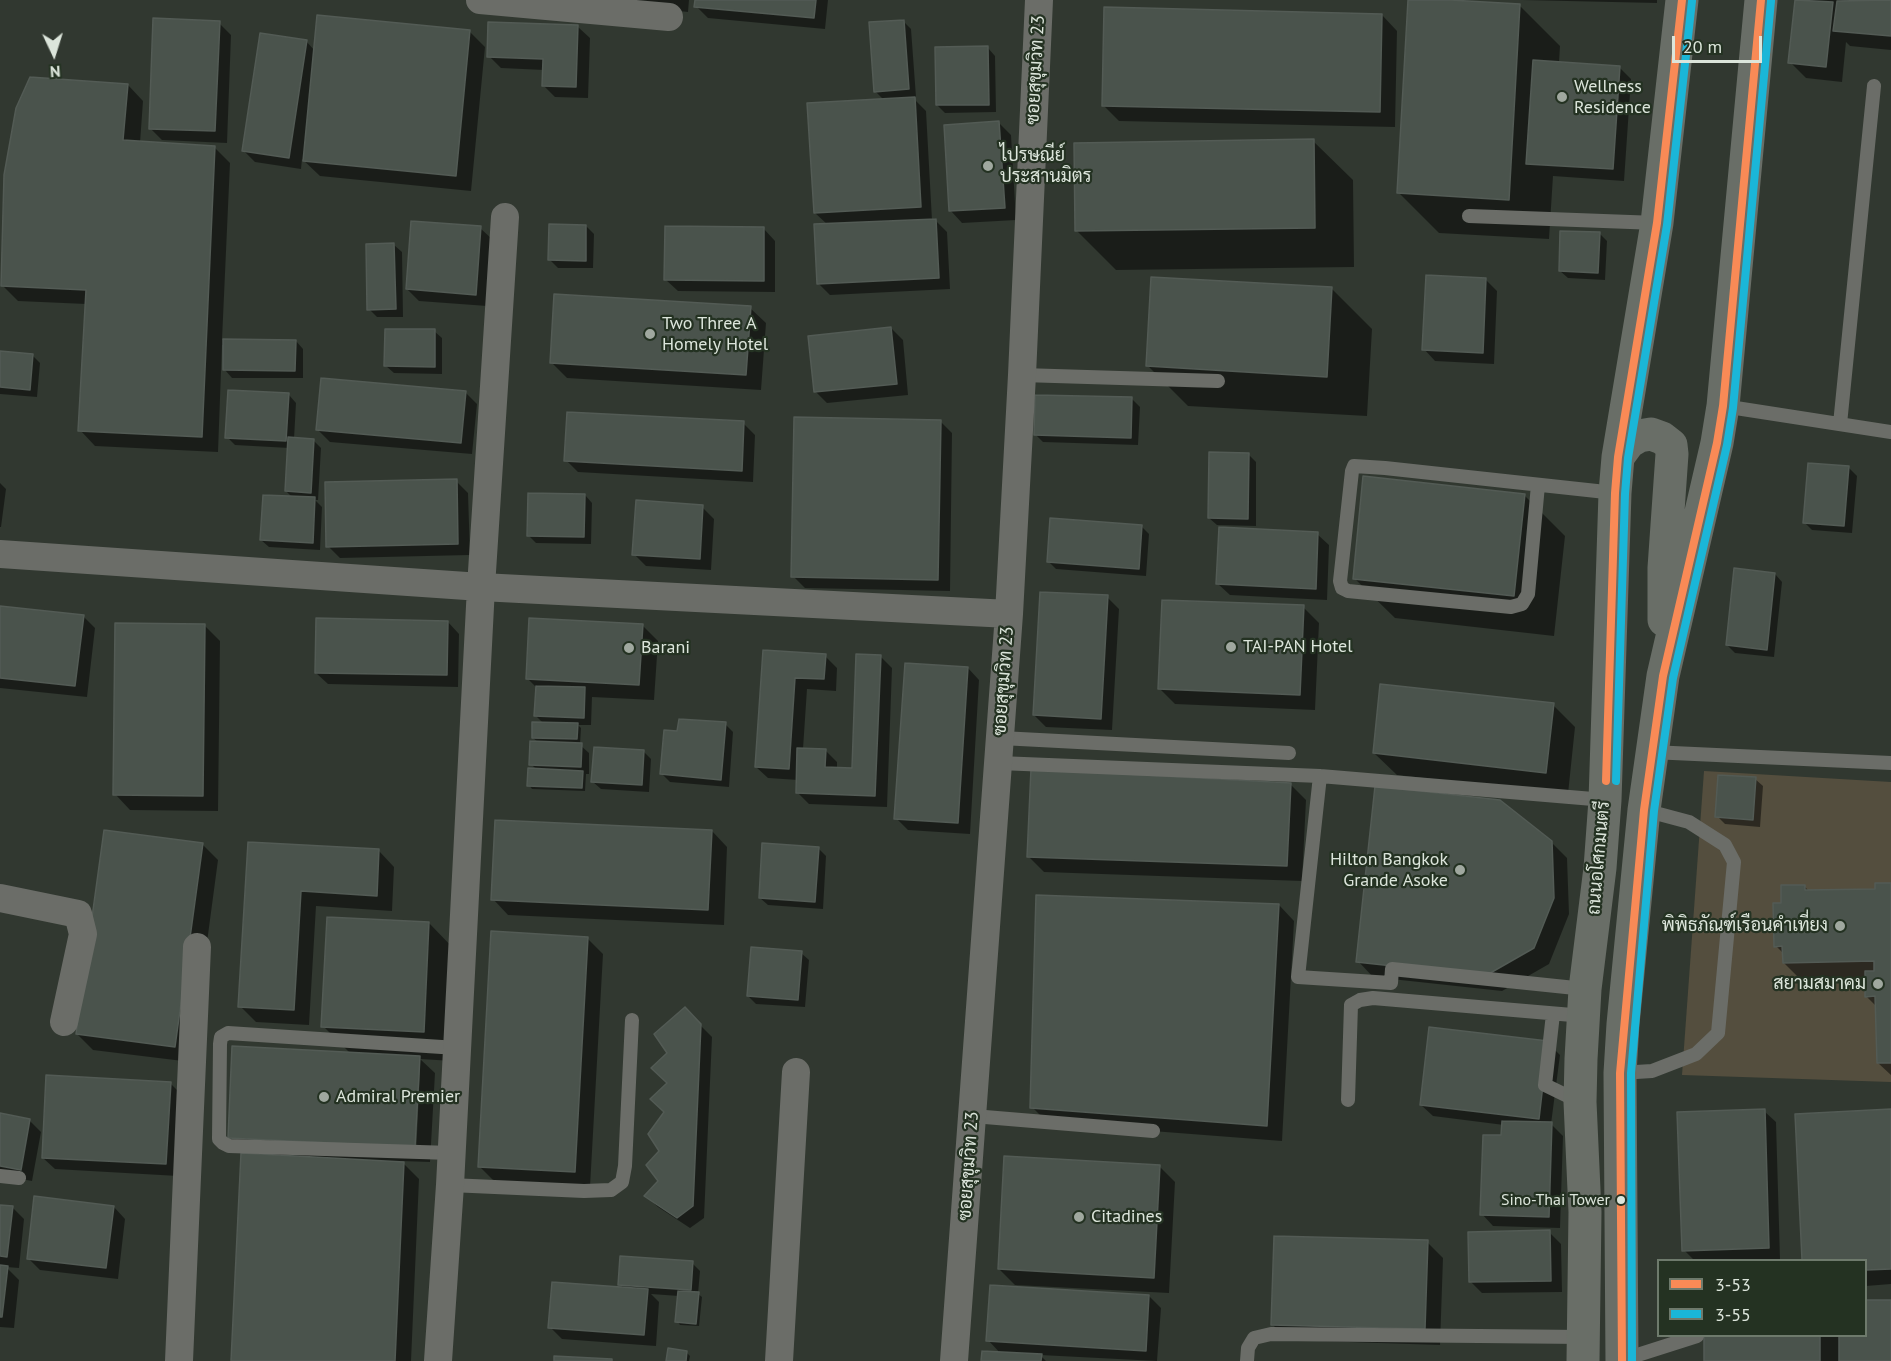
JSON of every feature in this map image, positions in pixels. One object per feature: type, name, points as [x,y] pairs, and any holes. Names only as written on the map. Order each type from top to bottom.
[{"type":"main road","name":"ถนนอโศกมนตรี","points":[[1583,1349],[1585,1212],[1574,1006],[1600,868],[1605,800],[1618,457],[1657,223],[1682,0]]},
{"type":"main road","points":[[1622,1360],[1620,1073],[1644,810],[1664,676],[1718,443],[1761,0]]},
{"type":"main road","points":[[1618,457],[1629,442],[1639,436],[1651,434],[1671,444],[1664,568],[1664,676]]},
{"type":"street","points":[[480,0],[669,17]]},
{"type":"street","name":"ซอยสุขุมวิท 23","points":[[954,1361],[1000,750],[1023,375],[1039,0]]},
{"type":"street","points":[[438,1361],[450,1185],[481,587],[505,218]]},
{"type":"street","points":[[0,554],[481,587],[1008,614]]},
{"type":"street","points":[[0,898],[78,914],[83,934],[64,1022]]},
{"type":"street","points":[[179,1361],[197,946]]},
{"type":"street","points":[[779,1361],[796,1072]]},
{"type":"lane","points":[[1840,424],[1874,86]]},
{"type":"lane","points":[[1469,216],[1657,223]]},
{"type":"lane","points":[[1023,375],[1218,381]]},
{"type":"lane","points":[[1723,406],[1891,432]]},
{"type":"lane","points":[[1538,485],[1528,594],[1522,604],[1511,608],[1348,591],[1341,588],[1354,466],[1538,485],[1615,493]]},
{"type":"lane","points":[[1000,750],[1605,800]]},
{"type":"lane","points":[[1000,750],[1289,753]]},
{"type":"lane","points":[[1651,752],[1891,763]]},
{"type":"lane","points":[[1320,776],[1298,977],[1391,983],[1392,969],[1574,1006]]},
{"type":"lane","points":[[1620,1073],[1652,1071],[1696,1054],[1718,1033],[1733,873],[1734,861],[1725,845],[1689,822],[1644,810]]},
{"type":"lane","points":[[1348,1100],[1351,1005],[1360,1000],[1373,998],[1574,1006]]},
{"type":"lane","points":[[450,1185],[584,1191],[611,1190],[622,1182],[625,1166],[632,1020]]},
{"type":"lane","points":[[451,1153],[229,1146],[219,1139],[220,1044],[221,1037],[228,1033],[457,1048]]},
{"type":"lane","points":[[973,1116],[1153,1131]]},
{"type":"lane","points":[[0,1176],[20,1178]]},
{"type":"lane","points":[[1247,1361],[1248,1348],[1254,1338],[1271,1334],[1583,1349]]},
{"type":"lane","points":[[1622,1360],[1691,1337]]},
{"type":"shaded area","points":[[1704,771],[1891,782],[1891,1082],[1682,1075]]},
{"type":"building","points":[[695,0],[816,0],[814,18],[694,7]]},
{"type":"building","points":[[1408,0],[1520,4],[1509,200],[1397,193]]},
{"type":"building","points":[[1795,0],[1833,2],[1826,67],[1788,63]]},
{"type":"building","points":[[1891,0],[1891,36],[1833,31],[1837,1]]},
{"type":"building","points":[[1104,7],[1382,14],[1380,112],[1102,106]]},
{"type":"building","points":[[317,15],[470,30],[456,176],[303,161]]},
{"type":"building","points":[[153,18],[220,21],[215,131],[149,129]]},
{"type":"building","points":[[904,20],[909,89],[874,92],[869,22]]},
{"type":"building","points":[[488,22],[578,25],[576,87],[542,86],[543,59],[487,57]]},
{"type":"building","points":[[260,33],[307,40],[289,158],[242,151]]},
{"type":"building","points":[[988,46],[989,105],[936,105],[935,47]]},
{"type":"building","points":[[1533,60],[1620,66],[1613,169],[1526,164]]},
{"type":"building","points":[[30,77],[128,84],[123,140],[215,146],[202,437],[78,431],[86,290],[1,286],[4,175],[16,108]]},
{"type":"building","points":[[915,97],[921,207],[814,213],[807,103]]},
{"type":"building","points":[[999,121],[1005,208],[949,211],[944,125]]},
{"type":"building","points":[[1314,139],[1315,228],[1075,231],[1074,143]]},
{"type":"building","points":[[936,219],[939,278],[817,284],[814,224]]},
{"type":"building","points":[[411,221],[481,226],[476,295],[406,289]]},
{"type":"building","points":[[549,224],[586,225],[586,261],[548,260]]},
{"type":"building","points":[[665,226],[764,227],[764,281],[664,280]]},
{"type":"building","points":[[1560,231],[1600,232],[1598,273],[1559,271]]},
{"type":"building","points":[[394,243],[396,309],[367,310],[366,244]]},
{"type":"building","points":[[1426,275],[1486,278],[1483,353],[1422,350]]},
{"type":"building","points":[[1151,277],[1332,287],[1327,377],[1146,366]]},
{"type":"building","name":"Two Three A Homely Hotel","points":[[554,294],[751,306],[746,375],[550,363]]},
{"type":"building","points":[[891,327],[897,384],[814,392],[808,336]]},
{"type":"building","points":[[385,329],[435,329],[435,367],[384,366]]},
{"type":"building","points":[[223,339],[296,340],[295,371],[223,370]]},
{"type":"building","points":[[0,351],[33,354],[30,390],[0,387]]},
{"type":"building","points":[[321,378],[466,391],[461,443],[316,430]]},
{"type":"building","points":[[228,390],[289,393],[286,441],[225,438]]},
{"type":"building","points":[[1035,395],[1132,397],[1131,438],[1034,435]]},
{"type":"building","points":[[567,412],[744,421],[742,471],[564,461]]},
{"type":"building","points":[[794,417],[941,420],[938,580],[791,577]]},
{"type":"building","points":[[288,437],[314,439],[311,493],[285,491]]},
{"type":"building","points":[[1209,452],[1249,453],[1248,519],[1208,518]]},
{"type":"building","points":[[1808,463],[1849,466],[1844,526],[1803,523]]},
{"type":"building","points":[[1363,476],[1525,494],[1514,596],[1353,579]]},
{"type":"building","points":[[457,479],[458,544],[326,547],[325,482]]},
{"type":"building","points":[[528,493],[585,494],[584,537],[527,536]]},
{"type":"building","points":[[263,495],[315,497],[313,543],[260,540]]},
{"type":"building","points":[[636,500],[703,505],[700,559],[632,555]]},
{"type":"building","points":[[1050,518],[1142,525],[1139,569],[1047,562]]},
{"type":"building","points":[[1219,527],[1318,532],[1316,589],[1216,584]]},
{"type":"building","points":[[1734,568],[1775,573],[1767,650],[1726,645]]},
{"type":"building","points":[[1040,592],[1108,595],[1101,719],[1033,715]]},
{"type":"building","name":"TAI-PAN Hotel","points":[[1162,600],[1304,605],[1300,695],[1158,689]]},
{"type":"building","points":[[0,606],[84,615],[75,686],[0,678]]},
{"type":"building","points":[[316,618],[448,621],[447,675],[315,673]]},
{"type":"building","points":[[529,618],[643,624],[639,685],[526,679]]},
{"type":"building","points":[[115,623],[205,624],[203,796],[113,795]]},
{"type":"building","points":[[763,650],[826,654],[824,679],[795,678],[789,769],[755,767]]},
{"type":"building","points":[[856,654],[881,655],[875,796],[796,793],[797,748],[826,749],[825,767],[852,768]]},
{"type":"building","points":[[905,663],[968,667],[958,823],[894,819]]},
{"type":"building","points":[[1380,684],[1554,703],[1546,773],[1373,753]]},
{"type":"building","points":[[536,686],[585,687],[584,718],[534,716]]},
{"type":"building","points":[[679,719],[726,722],[721,780],[660,774],[664,730],[677,731]]},
{"type":"building","points":[[532,722],[578,723],[577,739],[532,738]]},
{"type":"building","points":[[530,741],[582,743],[581,767],[529,765]]},
{"type":"building","points":[[594,747],[644,750],[642,785],[591,782]]},
{"type":"building","points":[[528,768],[583,771],[582,788],[527,786]]},
{"type":"building","points":[[1031,769],[1291,783],[1287,866],[1027,857]]},
{"type":"building","points":[[1718,775],[1756,777],[1753,820],[1715,817]]},
{"type":"building","name":"Hilton Bangkok Grande Asoke","points":[[1375,786],[1500,800],[1552,841],[1554,898],[1534,948],[1485,976],[1356,962]]},
{"type":"building","points":[[495,820],[712,830],[708,910],[491,900]]},
{"type":"building","points":[[104,830],[203,843],[175,1047],[76,1034]]},
{"type":"building","points":[[248,842],[379,849],[377,896],[301,891],[294,1010],[238,1007]]},
{"type":"building","points":[[762,843],[819,847],[815,902],[759,898]]},
{"type":"building","name":"สยามสมาคม","points":[[1875,883],[1891,883],[1891,1063],[1877,1063],[1875,996],[1865,997],[1865,971],[1874,971],[1874,961],[1783,963],[1782,946],[1774,947],[1773,903],[1781,903],[1781,885],[1805,885],[1805,890],[1875,889]]},
{"type":"building","points":[[1036,895],[1279,904],[1267,1126],[1030,1108]]},
{"type":"building","points":[[327,917],[429,922],[424,1032],[321,1027]]},
{"type":"building","points":[[491,931],[588,937],[575,1172],[478,1167]]},
{"type":"building","points":[[751,947],[802,951],[798,1000],[747,996]]},
{"type":"building","points":[[685,1007],[701,1024],[693,1206],[677,1218],[644,1196],[658,1181],[646,1165],[659,1151],[648,1134],[664,1112],[650,1099],[667,1083],[651,1068],[667,1053],[654,1034]]},
{"type":"building","points":[[1429,1027],[1548,1041],[1539,1119],[1420,1105]]},
{"type":"building","name":"Admiral Premier","points":[[232,1046],[420,1056],[415,1147],[228,1138]]},
{"type":"building","points":[[46,1075],[171,1082],[166,1164],[42,1158]]},
{"type":"building","points":[[1765,1109],[1769,1248],[1682,1251],[1677,1112]]},
{"type":"building","points":[[1891,1109],[1891,1269],[1867,1270],[1867,1259],[1802,1259],[1795,1114]]},
{"type":"building","points":[[0,1113],[30,1119],[21,1170],[0,1166]]},
{"type":"building","points":[[1502,1121],[1552,1122],[1549,1217],[1480,1215],[1483,1135],[1501,1135]]},
{"type":"building","points":[[241,1153],[404,1162],[395,1361],[231,1361]]},
{"type":"building","name":"Citadines","points":[[1004,1156],[1160,1165],[1154,1278],[998,1269]]},
{"type":"building","points":[[34,1196],[114,1206],[106,1268],[27,1259]]},
{"type":"building","points":[[0,1205],[13,1206],[7,1257],[0,1256]]},
{"type":"building","points":[[1550,1230],[1551,1281],[1469,1282],[1468,1232]]},
{"type":"building","points":[[1274,1236],[1428,1240],[1425,1329],[1271,1325]]},
{"type":"building","points":[[620,1256],[693,1261],[691,1290],[618,1285]]},
{"type":"building","points":[[0,1265],[8,1266],[2,1317],[0,1317]]},
{"type":"building","points":[[552,1282],[648,1289],[644,1335],[548,1328]]},
{"type":"building","points":[[990,1285],[1149,1295],[1146,1351],[986,1341]]},
{"type":"building","points":[[678,1291],[699,1292],[696,1324],[675,1322]]},
{"type":"building","points":[[1867,1300],[1891,1300],[1891,1361],[1839,1361],[1839,1337],[1867,1337]]},
{"type":"building","points":[[1704,1337],[1820,1337],[1820,1361],[1704,1361]]},
{"type":"building","points":[[668,1348],[687,1351],[686,1361],[666,1361]]},
{"type":"building","points":[[982,1351],[1042,1354],[1041,1361],[981,1361]]},
{"type":"building","points":[[554,1356],[612,1359],[612,1361],[554,1361]]},
{"type":"transit line","name":"3-53","points":[[1606,781],[1618,457],[1657,223],[1682,0]]},
{"type":"transit line","name":"3-53","points":[[1622,1361],[1620,1073],[1644,810],[1663,676],[1717,443],[1723,406],[1761,0]]},
{"type":"transit line","name":"3-55","points":[[1616,781],[1628,458],[1667,225],[1692,1]]},
{"type":"transit line","name":"3-55","points":[[1632,1361],[1631,1073],[1654,811],[1673,678],[1727,445],[1733,408],[1771,1]]},
{"type":"place","name":"Wellness Residence","points":[[1562,97]]},
{"type":"place","name":"ไปรษณีย์ ประสานมิตร","points":[[988,166]]},
{"type":"place","name":"Two Three A Homely Hotel","points":[[650,334]]},
{"type":"place","name":"TAI-PAN Hotel","points":[[1231,647]]},
{"type":"place","name":"Barani","points":[[629,648]]},
{"type":"place","name":"Hilton Bangkok Grande Asoke","points":[[1460,870]]},
{"type":"place","name":"พิพิธภัณฑ์เรือนคำเที่ยง","points":[[1840,926]]},
{"type":"place","name":"สยามสมาคม","points":[[1878,984]]},
{"type":"place","name":"Admiral Premier","points":[[324,1097]]},
{"type":"place","name":"Sino-Thai Tower","points":[[1621,1200]]},
{"type":"place","name":"Citadines","points":[[1079,1217]]}]
